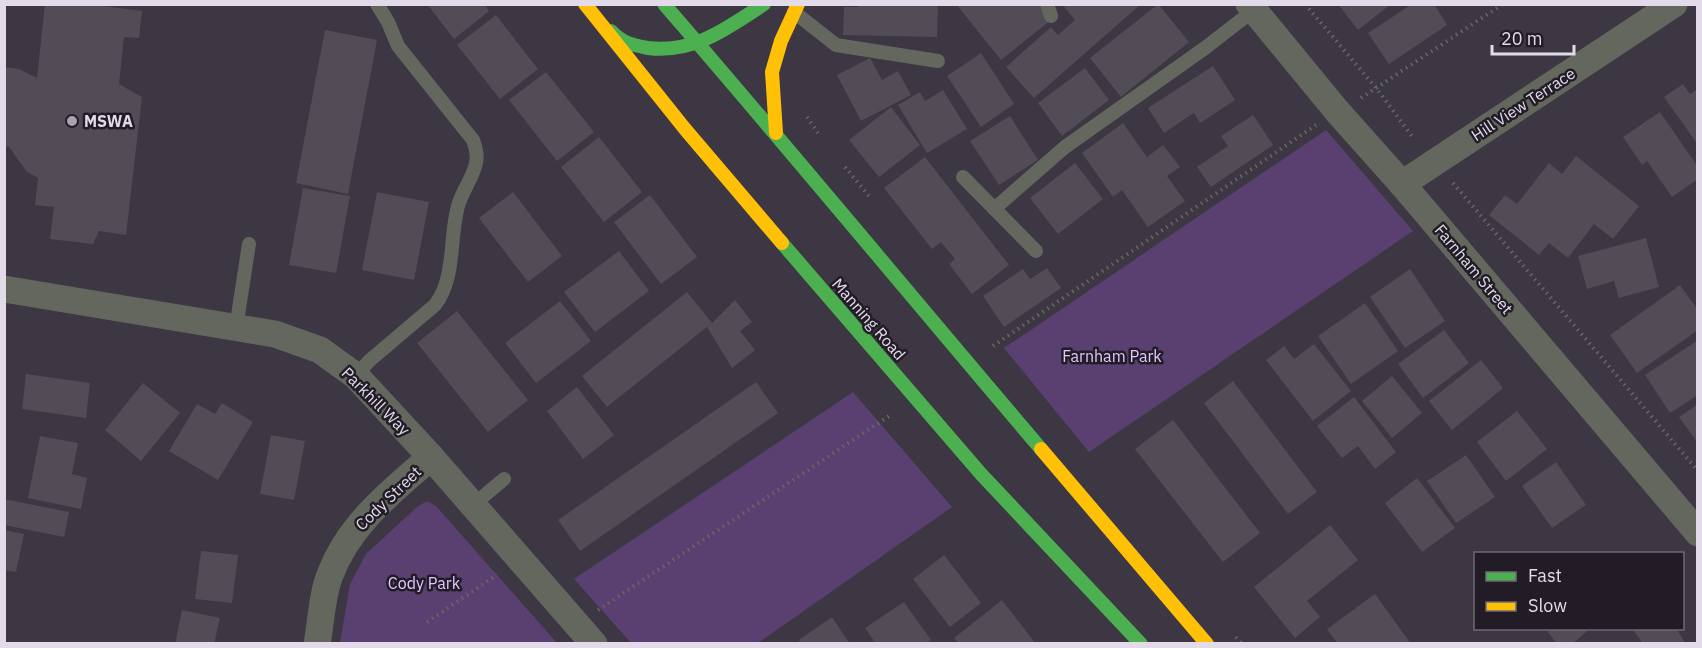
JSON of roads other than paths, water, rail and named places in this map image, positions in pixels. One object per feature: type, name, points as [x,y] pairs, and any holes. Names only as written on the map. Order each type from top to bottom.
[{"type":"main road","name":"Manning Road","points":[[585,4],[678,120],[981,474],[1141,644]]},
{"type":"main road","points":[[664,4],[682,18],[698,44],[776,133],[832,204],[1207,644]]},
{"type":"main road","points":[[600,23],[626,43],[659,51],[672,50],[698,44],[726,30],[764,4]]},
{"type":"main road","points":[[776,133],[772,72],[781,41],[796,8]]},
{"type":"main road","points":[[668,64],[682,18]]},
{"type":"main road","points":[[667,80],[671,104],[678,120]]},
{"type":"street","name":"Hill View Terrace","points":[[1402,184],[1674,4]]},
{"type":"street","name":"Farnham Street","points":[[1251,7],[1337,111],[1697,530]]},
{"type":"street","name":"Parkhill Way","points":[[4,289],[275,334],[320,350],[356,376],[431,457],[587,635]]},
{"type":"street","name":"Cody Street","points":[[317,644],[329,577],[346,540],[368,513],[431,457]]},
{"type":"lane","points":[[356,376],[369,361],[442,297],[447,284],[457,209],[472,175],[477,151],[473,140],[398,46],[377,4]]},
{"type":"lane","points":[[994,209],[1065,147],[1205,48],[1251,7]]},
{"type":"lane","points":[[796,8],[836,45],[938,61]]},
{"type":"lane","points":[[963,177],[1036,251]]},
{"type":"lane","points":[[236,328],[249,244]]},
{"type":"lane","points":[[473,505],[504,479]]},
{"type":"place","name":"MSWA","points":[[72,121]]},
{"type":"park label","name":"Farnham Park","points":[[1112,356]]},
{"type":"park label","name":"Cody Park","points":[[424,583]]}]
